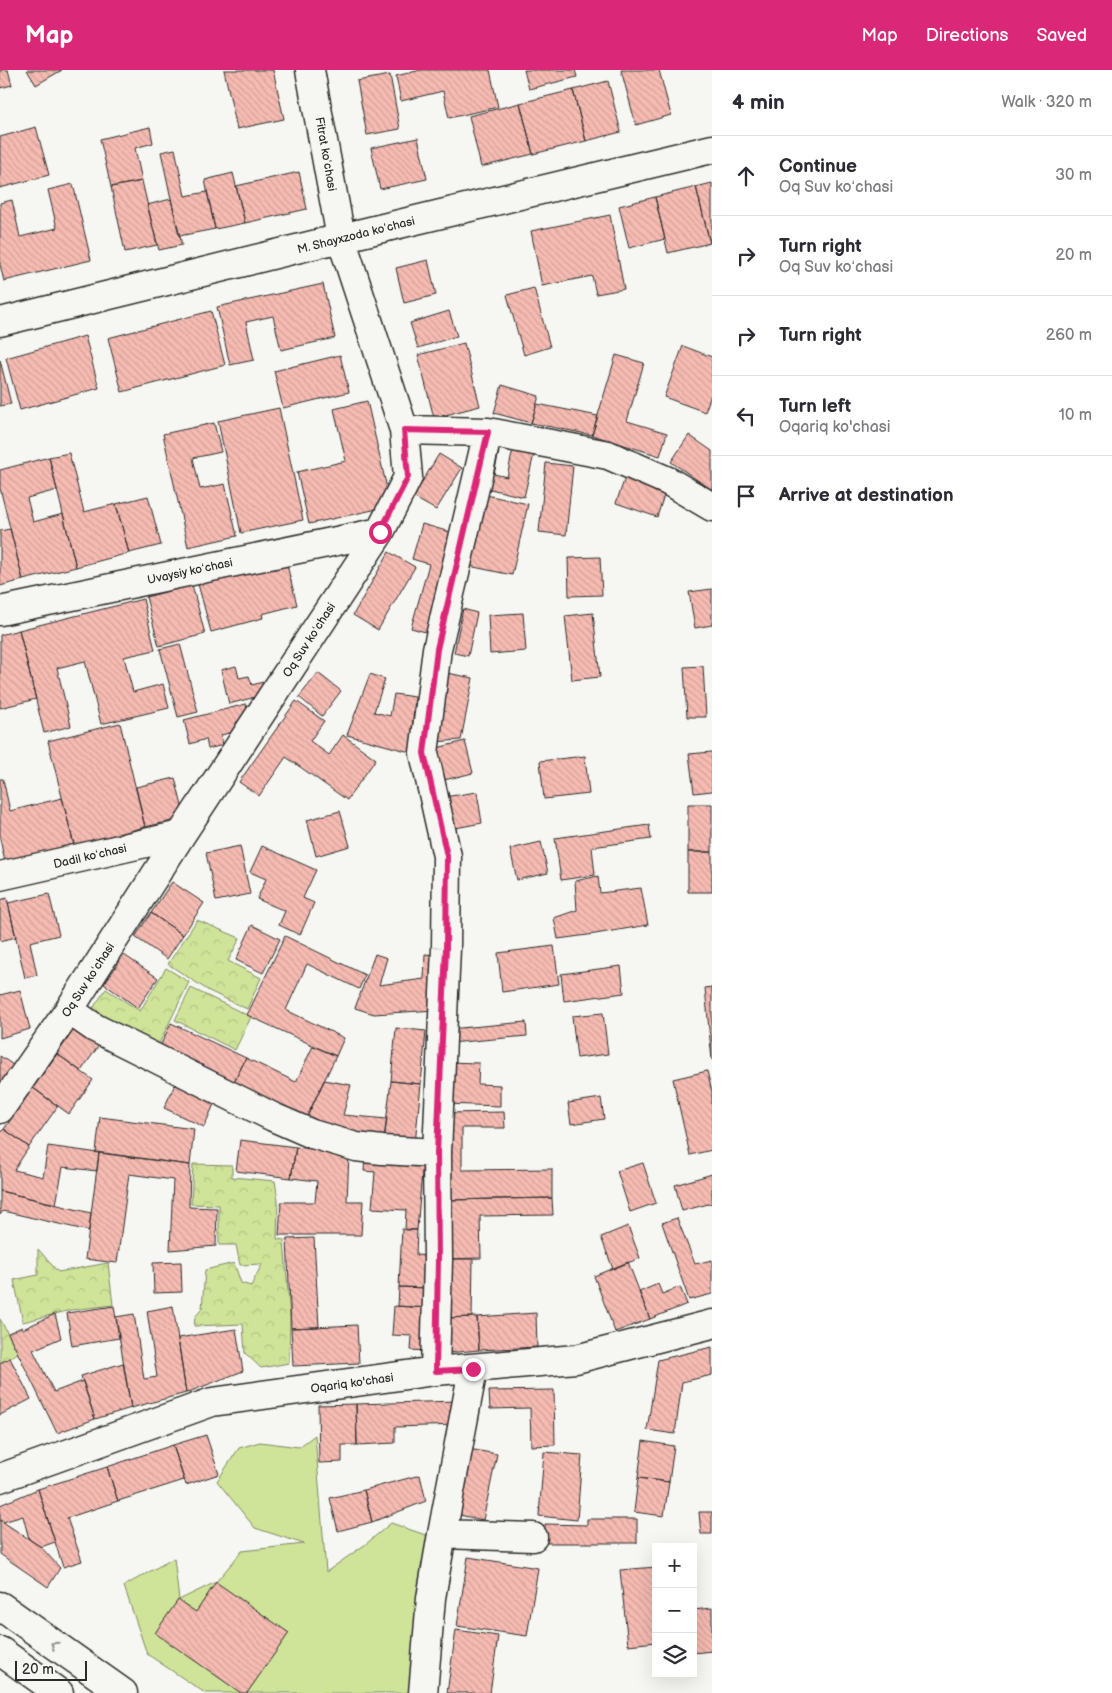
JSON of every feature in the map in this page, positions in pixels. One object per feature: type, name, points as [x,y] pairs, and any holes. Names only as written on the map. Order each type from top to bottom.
[{"type":"street","name":"Fitrat koʻchasi","points":[[310,70],[341,238],[404,430]]},
{"type":"street","name":"M. Shayxzoda koʻchasi","points":[[0,322],[712,149]]},
{"type":"street","points":[[404,430],[488,432],[608,455],[668,481],[712,507]]},
{"type":"street","name":"Oq Suv koʻchasi","points":[[0,1110],[69,1010],[181,835],[380,532],[408,477],[404,430]]},
{"type":"street","points":[[436,1371],[437,1153],[446,948],[447,856],[424,753],[437,649],[488,432]]},
{"type":"street","name":"Uvaysiy koʻchasi","points":[[0,611],[380,532]]},
{"type":"street","name":"Dadil koʻchasi","points":[[0,876],[181,835]]},
{"type":"street","points":[[69,1010],[95,1028],[273,1117],[312,1134],[356,1147],[437,1153]]},
{"type":"street","name":"Oqariq ko'chasi","points":[[0,1478],[212,1402],[436,1371],[576,1359],[712,1324]]},
{"type":"street","points":[[422,1693],[431,1598],[473,1369]]},
{"type":"street","points":[[442,1534],[533,1537]]},
{"type":"street","points":[[0,1606],[123,1693]]},
{"type":"street","points":[[0,1652],[59,1693]]},
{"type":"green space","points":[[197,920],[240,938],[228,961],[261,978],[247,1009],[209,991],[168,964]]},
{"type":"green space","points":[[166,968],[189,982],[156,1050],[89,1014],[106,989],[140,1011]]},
{"type":"green space","points":[[191,988],[251,1017],[235,1050],[175,1020]]},
{"type":"green space","points":[[193,1164],[232,1165],[232,1177],[275,1181],[278,1200],[277,1239],[284,1240],[290,1318],[289,1363],[261,1368],[245,1353],[243,1324],[194,1326],[195,1317],[202,1309],[205,1270],[234,1263],[241,1283],[251,1286],[262,1264],[240,1265],[236,1245],[219,1245],[219,1205],[191,1204]]},
{"type":"green space","points":[[38,1249],[58,1272],[108,1263],[113,1305],[71,1310],[23,1322],[14,1280],[38,1275]]},
{"type":"green space","points":[[0,1319],[18,1353],[0,1363]]},
{"type":"green space","points":[[315,1435],[326,1572],[366,1544],[391,1523],[434,1538],[420,1693],[205,1693],[147,1654],[124,1586],[174,1558],[179,1600],[216,1582],[242,1551],[304,1544],[255,1528],[217,1481],[239,1448],[260,1442],[299,1447]]},
{"type":"building","points":[[0,70],[8,70],[12,85],[0,88]]},
{"type":"building","points":[[27,70],[62,70],[36,85]]},
{"type":"building","points":[[224,70],[273,70],[284,119],[237,129]]},
{"type":"building","points":[[421,70],[490,70],[498,107],[449,118],[443,91],[401,101],[396,76]]},
{"type":"building","points":[[524,70],[575,70],[577,77],[529,89]]},
{"type":"building","points":[[621,70],[659,70],[671,115],[636,125]]},
{"type":"building","points":[[390,75],[400,129],[367,135],[357,81]]},
{"type":"building","points":[[608,81],[621,132],[586,141],[573,90]]},
{"type":"building","points":[[573,90],[586,141],[533,154],[520,103]]},
{"type":"building","points":[[520,103],[533,154],[481,167],[469,116]]},
{"type":"building","points":[[36,127],[49,175],[0,188],[0,137]]},
{"type":"building","points":[[150,127],[153,143],[135,148],[142,181],[111,187],[100,139]]},
{"type":"building","points":[[418,138],[427,179],[380,189],[371,148]]},
{"type":"building","points":[[175,149],[185,196],[207,192],[215,229],[179,236],[161,152]]},
{"type":"building","points":[[299,172],[307,209],[245,223],[236,186]]},
{"type":"building","points":[[233,173],[245,223],[215,229],[205,180]]},
{"type":"building","points":[[142,181],[157,245],[125,252],[111,187]]},
{"type":"building","points":[[712,183],[712,242],[710,243],[696,187]]},
{"type":"building","points":[[73,184],[91,260],[4,281],[0,265],[0,203],[12,200],[20,237],[57,228],[48,190]]},
{"type":"building","points":[[696,187],[710,243],[668,253],[655,197]]},
{"type":"building","points":[[655,197],[665,239],[629,248],[619,206]]},
{"type":"building","points":[[171,199],[182,245],[159,250],[147,205]]},
{"type":"building","points":[[610,215],[624,289],[596,294],[592,276],[542,286],[531,231]]},
{"type":"building","points":[[428,260],[436,295],[404,303],[396,268]]},
{"type":"building","points":[[323,284],[335,338],[281,350],[273,316],[246,322],[254,360],[230,365],[217,307]]},
{"type":"building","points":[[534,288],[550,347],[524,355],[507,295]]},
{"type":"building","points":[[211,311],[225,365],[122,392],[108,338]]},
{"type":"building","points":[[449,311],[457,336],[418,348],[410,323]]},
{"type":"building","points":[[85,336],[99,388],[20,410],[6,358]]},
{"type":"building","points":[[464,343],[480,406],[434,418],[418,355]]},
{"type":"building","points":[[683,346],[712,357],[712,392],[705,412],[664,397]]},
{"type":"building","points":[[340,355],[349,392],[283,408],[274,371]]},
{"type":"building","points":[[616,355],[644,363],[627,421],[667,433],[660,456],[592,435]]},
{"type":"building","points":[[0,360],[11,404],[0,406]]},
{"type":"building","points":[[502,385],[539,396],[531,423],[494,413]]},
{"type":"building","points":[[367,401],[391,506],[309,524],[297,472],[346,461],[334,409]]},
{"type":"building","points":[[537,404],[598,416],[592,435],[531,423]]},
{"type":"building","points":[[279,408],[303,520],[241,533],[218,421]]},
{"type":"building","points":[[214,423],[221,452],[193,458],[200,489],[225,484],[237,536],[188,547],[163,434]]},
{"type":"building","points":[[689,435],[712,451],[712,490],[671,462]]},
{"type":"building","points":[[513,449],[534,454],[524,497],[482,487],[490,450],[499,452],[494,474],[507,477]]},
{"type":"building","points":[[69,453],[84,512],[116,504],[129,553],[76,567],[49,457]]},
{"type":"building","points":[[439,454],[462,468],[436,510],[413,497]]},
{"type":"building","points":[[49,457],[57,490],[27,498],[33,522],[63,514],[76,567],[23,580],[0,488],[0,470]]},
{"type":"building","points":[[546,463],[573,466],[566,535],[539,532]]},
{"type":"building","points":[[625,478],[665,492],[657,517],[616,503]]},
{"type":"building","points":[[486,495],[528,504],[512,575],[469,566]]},
{"type":"building","points":[[148,496],[161,545],[129,553],[116,504]]},
{"type":"building","points":[[422,524],[457,534],[429,633],[411,628],[429,564],[412,559]]},
{"type":"building","points":[[10,529],[23,580],[0,586],[0,531]]},
{"type":"building","points":[[389,552],[415,567],[378,630],[353,615]]},
{"type":"building","points":[[600,557],[602,595],[569,596],[568,558]]},
{"type":"building","points":[[286,561],[297,605],[262,614],[263,618],[211,632],[198,584]]},
{"type":"building","points":[[192,585],[205,634],[159,646],[146,597]]},
{"type":"building","points":[[712,589],[712,625],[695,628],[689,592]]},
{"type":"building","points":[[143,599],[155,650],[124,657],[133,692],[163,684],[169,708],[101,724],[85,661],[57,668],[71,726],[44,733],[19,630]]},
{"type":"building","points":[[463,609],[477,613],[468,656],[454,653]]},
{"type":"building","points":[[523,613],[526,651],[490,654],[488,615]]},
{"type":"building","points":[[593,613],[600,677],[572,680],[565,616]]},
{"type":"building","points":[[19,630],[36,699],[0,708],[0,635]]},
{"type":"building","points":[[180,644],[198,712],[178,717],[160,649]]},
{"type":"building","points":[[236,666],[239,678],[249,676],[252,685],[278,678],[267,694],[229,704],[221,670]]},
{"type":"building","points":[[703,666],[706,717],[687,717],[684,667]]},
{"type":"building","points":[[318,673],[341,691],[322,716],[299,697]]},
{"type":"building","points":[[447,673],[473,678],[461,740],[434,742]]},
{"type":"building","points":[[370,674],[385,679],[374,712],[390,716],[394,694],[415,697],[410,752],[347,735]]},
{"type":"building","points":[[296,701],[324,721],[310,741],[329,755],[343,735],[376,759],[347,800],[286,757],[259,796],[239,782]]},
{"type":"building","points":[[246,704],[249,718],[236,722],[238,731],[221,735],[223,745],[208,749],[206,739],[190,744],[184,720]]},
{"type":"building","points":[[120,723],[145,827],[74,845],[48,741]]},
{"type":"building","points":[[465,741],[473,773],[440,781],[433,749]]},
{"type":"building","points":[[712,752],[712,791],[694,793],[689,754]]},
{"type":"building","points":[[585,756],[589,794],[544,799],[540,761]]},
{"type":"building","points":[[175,778],[185,818],[145,827],[136,787]]},
{"type":"building","points":[[0,779],[3,779],[10,811],[62,798],[74,845],[5,862],[0,839]]},
{"type":"building","points":[[477,792],[482,823],[450,829],[444,797]]},
{"type":"building","points":[[688,804],[712,804],[712,852],[688,852]]},
{"type":"building","points":[[340,811],[350,846],[316,856],[307,820]]},
{"type":"building","points":[[649,825],[651,839],[592,847],[595,875],[561,880],[555,838]]},
{"type":"building","points":[[541,842],[548,873],[517,880],[510,849]]},
{"type":"building","points":[[240,846],[250,894],[216,901],[206,853]]},
{"type":"building","points":[[262,846],[316,870],[303,898],[314,903],[300,935],[279,925],[285,911],[257,899],[266,879],[250,872]]},
{"type":"building","points":[[688,852],[712,852],[712,892],[688,892]]},
{"type":"building","points":[[598,876],[600,893],[641,888],[648,925],[558,939],[554,918],[577,910],[575,881]]},
{"type":"building","points":[[172,882],[204,903],[183,935],[151,913]]},
{"type":"building","points":[[49,894],[59,935],[30,942],[37,975],[25,978],[8,903]]},
{"type":"building","points":[[7,898],[16,937],[0,941],[0,900]]},
{"type":"building","points":[[151,913],[183,935],[167,959],[135,937]]},
{"type":"building","points":[[252,925],[280,939],[263,973],[236,960]]},
{"type":"building","points":[[285,936],[365,975],[359,989],[307,964],[286,1010],[344,1038],[336,1056],[247,1015]]},
{"type":"building","points":[[554,946],[559,984],[502,992],[498,953]]},
{"type":"building","points":[[375,954],[387,958],[379,985],[424,979],[425,954],[436,955],[435,1010],[374,1014],[355,1008]]},
{"type":"building","points":[[124,955],[158,978],[138,1008],[104,984]]},
{"type":"building","points":[[621,966],[624,993],[564,1001],[561,974]]},
{"type":"building","points":[[712,987],[712,1060],[705,988]]},
{"type":"building","points":[[20,990],[30,1029],[0,1038],[0,995]]},
{"type":"building","points":[[603,1013],[608,1054],[577,1058],[572,1016]]},
{"type":"building","points":[[526,1022],[527,1036],[450,1043],[449,1029]]},
{"type":"building","points":[[171,1023],[246,1058],[232,1086],[158,1051]]},
{"type":"building","points":[[78,1024],[102,1041],[81,1071],[57,1054]]},
{"type":"building","points":[[396,1028],[426,1031],[421,1084],[391,1081]]},
{"type":"building","points":[[313,1046],[336,1056],[305,1121],[232,1086],[246,1058],[296,1082]]},
{"type":"building","points":[[57,1054],[93,1080],[69,1114],[33,1088]]},
{"type":"building","points":[[0,1056],[19,1069],[0,1096]]},
{"type":"building","points":[[446,1062],[479,1063],[478,1084],[500,1085],[500,1106],[445,1104]]},
{"type":"building","points":[[707,1071],[712,1092],[712,1150],[690,1155],[673,1079]]},
{"type":"building","points":[[179,1076],[218,1095],[204,1127],[164,1108]]},
{"type":"building","points":[[324,1080],[351,1085],[343,1115],[387,1119],[384,1140],[305,1121]]},
{"type":"building","points":[[391,1081],[421,1084],[415,1144],[384,1140]]},
{"type":"building","points":[[33,1088],[58,1106],[29,1147],[4,1129]]},
{"type":"building","points":[[601,1098],[604,1119],[571,1124],[568,1103]]},
{"type":"building","points":[[504,1112],[505,1128],[462,1128],[462,1170],[552,1169],[552,1198],[446,1200],[445,1113]]},
{"type":"building","points":[[100,1117],[194,1129],[190,1165],[96,1152]]},
{"type":"building","points":[[4,1129],[29,1147],[14,1170],[43,1177],[48,1146],[99,1153],[97,1171],[63,1167],[56,1204],[0,1191],[0,1134]]},
{"type":"building","points":[[240,1140],[296,1147],[291,1178],[236,1171]]},
{"type":"building","points":[[296,1147],[349,1154],[347,1201],[363,1201],[361,1235],[279,1235],[281,1202],[315,1202],[317,1181],[291,1178]]},
{"type":"building","points":[[99,1153],[190,1165],[189,1207],[217,1208],[216,1246],[170,1250],[173,1180],[129,1174],[117,1263],[85,1259]]},
{"type":"building","points":[[365,1157],[423,1161],[417,1230],[405,1230],[406,1210],[372,1208],[375,1172],[364,1171]]},
{"type":"building","points":[[643,1163],[656,1203],[630,1212],[617,1171]]},
{"type":"building","points":[[712,1174],[712,1203],[682,1211],[675,1185]]},
{"type":"building","points":[[0,1191],[91,1213],[89,1231],[3,1211],[0,1215]]},
{"type":"building","points":[[552,1198],[553,1215],[480,1216],[481,1258],[447,1259],[446,1200]]},
{"type":"building","points":[[677,1218],[695,1264],[712,1260],[712,1294],[689,1300],[662,1223]]},
{"type":"building","points":[[628,1226],[640,1258],[613,1269],[601,1237]]},
{"type":"building","points":[[402,1229],[417,1230],[416,1255],[431,1256],[429,1288],[399,1287]]},
{"type":"building","points":[[314,1238],[319,1327],[291,1328],[287,1239]]},
{"type":"building","points":[[447,1259],[473,1259],[472,1317],[444,1318]]},
{"type":"building","points":[[181,1262],[182,1292],[154,1293],[153,1263]]},
{"type":"building","points":[[628,1262],[650,1319],[615,1332],[594,1276]]},
{"type":"building","points":[[658,1284],[662,1294],[680,1287],[687,1304],[650,1319],[639,1292]]},
{"type":"building","points":[[399,1287],[429,1288],[428,1308],[398,1306]]},
{"type":"building","points":[[114,1306],[119,1338],[72,1346],[67,1313]]},
{"type":"building","points":[[173,1306],[186,1393],[131,1408],[116,1317],[134,1314],[144,1379],[157,1377],[147,1311]]},
{"type":"building","points":[[394,1306],[428,1308],[426,1351],[411,1350],[412,1336],[392,1335]]},
{"type":"building","points":[[536,1313],[537,1347],[479,1350],[477,1317]]},
{"type":"building","points":[[55,1314],[61,1338],[33,1350],[54,1392],[83,1381],[95,1419],[57,1433],[8,1333],[22,1327],[23,1329]]},
{"type":"building","points":[[477,1317],[479,1350],[447,1353],[444,1318]]},
{"type":"building","points":[[357,1325],[359,1363],[293,1366],[291,1328]]},
{"type":"building","points":[[236,1329],[243,1371],[186,1393],[178,1338]]},
{"type":"building","points":[[712,1347],[712,1375],[682,1382],[675,1434],[647,1430],[658,1360]]},
{"type":"building","points":[[10,1358],[31,1399],[0,1415],[0,1363]]},
{"type":"building","points":[[123,1363],[131,1408],[95,1419],[81,1376]]},
{"type":"building","points":[[554,1390],[555,1445],[531,1446],[530,1408],[490,1409],[489,1391]]},
{"type":"building","points":[[458,1401],[459,1425],[395,1427],[395,1443],[357,1445],[356,1404]]},
{"type":"building","points":[[356,1404],[357,1445],[342,1445],[342,1462],[319,1463],[318,1405]]},
{"type":"building","points":[[206,1435],[219,1474],[186,1485],[173,1445]]},
{"type":"building","points":[[643,1441],[674,1446],[669,1482],[638,1478]]},
{"type":"building","points":[[173,1445],[184,1480],[118,1501],[107,1467]]},
{"type":"building","points":[[463,1448],[497,1454],[483,1520],[450,1513]]},
{"type":"building","points":[[544,1452],[582,1455],[577,1520],[539,1516]]},
{"type":"building","points":[[107,1467],[118,1501],[67,1518],[82,1561],[63,1567],[38,1489]]},
{"type":"building","points":[[420,1475],[426,1501],[372,1522],[364,1490]]},
{"type":"building","points":[[638,1478],[669,1482],[664,1516],[634,1512]]},
{"type":"building","points":[[38,1489],[55,1542],[41,1547],[29,1539],[23,1516],[3,1522],[0,1520],[0,1505]]},
{"type":"building","points":[[364,1490],[372,1522],[338,1531],[330,1498]]},
{"type":"building","points":[[699,1512],[712,1512],[712,1534],[701,1534]]},
{"type":"building","points":[[587,1519],[637,1519],[637,1543],[545,1543],[545,1524],[587,1525]]},
{"type":"building","points":[[0,1520],[41,1547],[60,1568],[48,1587],[0,1554]]},
{"type":"building","points":[[468,1557],[538,1568],[527,1636],[457,1626]]},
{"type":"building","points":[[652,1567],[652,1642],[628,1645],[620,1570]]},
{"type":"building","points":[[216,1582],[289,1633],[247,1693],[241,1693],[155,1633],[178,1600],[196,1612]]},
{"type":"building","points":[[712,1608],[712,1651],[697,1653],[697,1610]]},
{"type":"building","points":[[456,1630],[498,1636],[490,1693],[447,1693]]},
{"type":"route","points":[[380,532],[408,477],[404,430],[488,432],[437,649],[424,753],[447,856],[446,948],[437,1153],[436,1371],[473,1369]]}]
